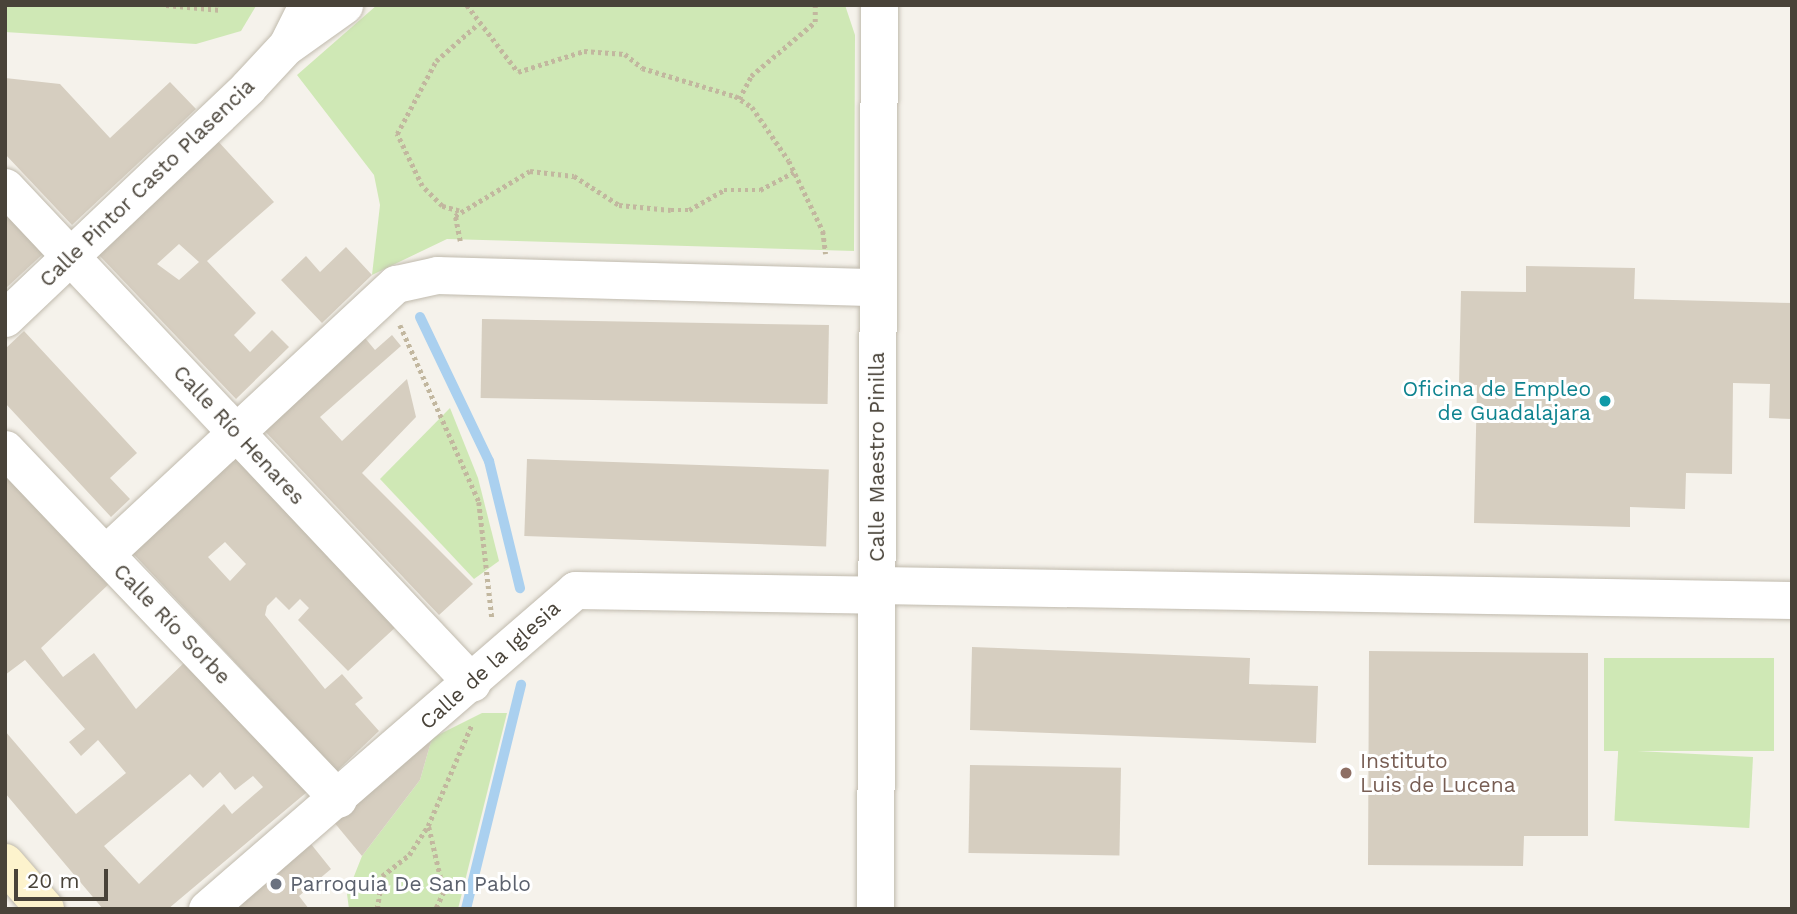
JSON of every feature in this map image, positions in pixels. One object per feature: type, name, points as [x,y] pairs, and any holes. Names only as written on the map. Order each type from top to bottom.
[{"type":"main road","points":[[5,863],[45,909]]},
{"type":"street","name":"Calle Pintor Casto Plasencia","points":[[5,318],[70,257],[297,18],[344,5]]},
{"type":"street","name":"Calle Maestro Pinilla","points":[[875,909],[879,5]]},
{"type":"street","name":"Calle Río Henares","points":[[5,187],[235,431],[468,687]]},
{"type":"street","points":[[106,554],[385,291],[414,278],[482,277],[877,287]]},
{"type":"street","name":"Calle Río Sorbe","points":[[5,449],[338,799]]},
{"type":"street","name":"Calle de la Iglesia","points":[[207,909],[468,687],[575,590],[877,590],[1792,600]]},
{"type":"path","points":[[166,5],[222,10]]},
{"type":"path","points":[[467,5],[478,24],[518,72],[584,51],[615,52],[739,99],[768,128],[794,172],[823,231],[829,286]]},
{"type":"path","points":[[739,99],[751,76],[815,22],[816,5]]},
{"type":"path","points":[[460,212],[442,206],[422,186],[397,134],[436,61],[478,24]]},
{"type":"path","points":[[482,277],[455,216],[530,171],[574,176],[619,205],[671,210],[689,210],[724,190],[760,190],[794,172]]},
{"type":"path","points":[[385,291],[479,502],[491,615],[503,655]]},
{"type":"path","points":[[377,909],[382,876],[409,855],[428,826],[472,729],[468,687]]},
{"type":"path","points":[[428,826],[443,892],[436,909]]},
{"type":"green space","points":[[5,5],[256,6],[241,31],[196,44],[5,32]]},
{"type":"green space","points":[[377,5],[845,5],[855,35],[854,251],[447,239],[372,275],[380,205],[374,175],[297,75]]},
{"type":"green space","points":[[450,408],[478,478],[499,561],[474,579],[380,479]]},
{"type":"green space","points":[[1604,658],[1774,658],[1774,751],[1604,751]]},
{"type":"green space","points":[[482,713],[507,713],[458,909],[349,909],[347,894],[362,856],[420,780],[432,738]]},
{"type":"green space","points":[[1618,750],[1753,757],[1749,828],[1614,821]]},
{"type":"building","points":[[5,78],[60,84],[110,138],[170,82],[196,109],[72,225],[5,154]]},
{"type":"building","points":[[216,139],[274,202],[207,261],[256,313],[234,335],[250,352],[272,330],[289,347],[236,399],[98,254]],"holes":[[[179,244],[199,262],[179,280],[157,264]]]},
{"type":"building","points":[[5,208],[46,251],[5,289]]},
{"type":"building","points":[[346,247],[372,275],[322,323],[281,280],[306,256],[320,272]]},
{"type":"building","name":"Oficina de Empleo de Guadalajara","points":[[1526,266],[1635,268],[1634,299],[1792,303],[1792,419],[1769,418],[1770,384],[1733,383],[1732,474],[1686,473],[1685,509],[1630,507],[1630,527],[1474,523],[1477,385],[1459,384],[1461,291],[1526,292]]},
{"type":"building","points":[[482,319],[829,325],[828,404],[481,398]]},
{"type":"building","points":[[24,331],[137,453],[110,478],[130,499],[111,517],[5,403],[5,349]]},
{"type":"building","points":[[360,332],[375,350],[392,335],[401,346],[320,417],[342,441],[407,379],[416,417],[362,473],[473,584],[439,615],[261,427]]},
{"type":"building","points":[[234,446],[398,625],[348,671],[298,620],[309,608],[300,599],[289,610],[276,597],[267,606],[265,615],[325,689],[342,674],[363,698],[355,704],[379,731],[337,771],[127,547]],"holes":[[[225,542],[246,564],[230,581],[208,557]]]},
{"type":"building","points":[[527,459],[829,470],[826,546],[524,536]]},
{"type":"building","points":[[5,465],[110,583],[41,648],[63,677],[94,653],[136,709],[187,660],[307,792],[168,909],[103,909],[5,793],[5,731],[76,814],[126,773],[98,740],[81,756],[69,742],[85,729],[25,660],[5,675]],"holes":[[[220,772],[235,790],[253,776],[263,787],[232,814],[224,804],[139,884],[104,846],[190,774],[203,788]]]},
{"type":"building","points":[[972,647],[1250,658],[1249,684],[1318,686],[1316,743],[970,730]]},
{"type":"building","points":[[1369,651],[1588,653],[1588,836],[1524,836],[1523,866],[1368,865]]},
{"type":"building","points":[[432,738],[420,780],[362,856],[333,821]]},
{"type":"building","points":[[970,765],[1121,768],[1119,856],[968,853]]},
{"type":"building","points":[[311,844],[331,869],[299,896],[309,909],[233,909]]},
{"type":"waterway","points":[[420,317],[489,461],[520,588]]},
{"type":"waterway","points":[[466,909],[521,685]]},
{"type":"place","name":"Oficina de Empleo de Guadalajara","points":[[1605,401]]},
{"type":"place","name":"Instituto Luis de Lucena","points":[[1346,773]]},
{"type":"place","name":"Parroquia De San Pablo","points":[[276,884]]}]
